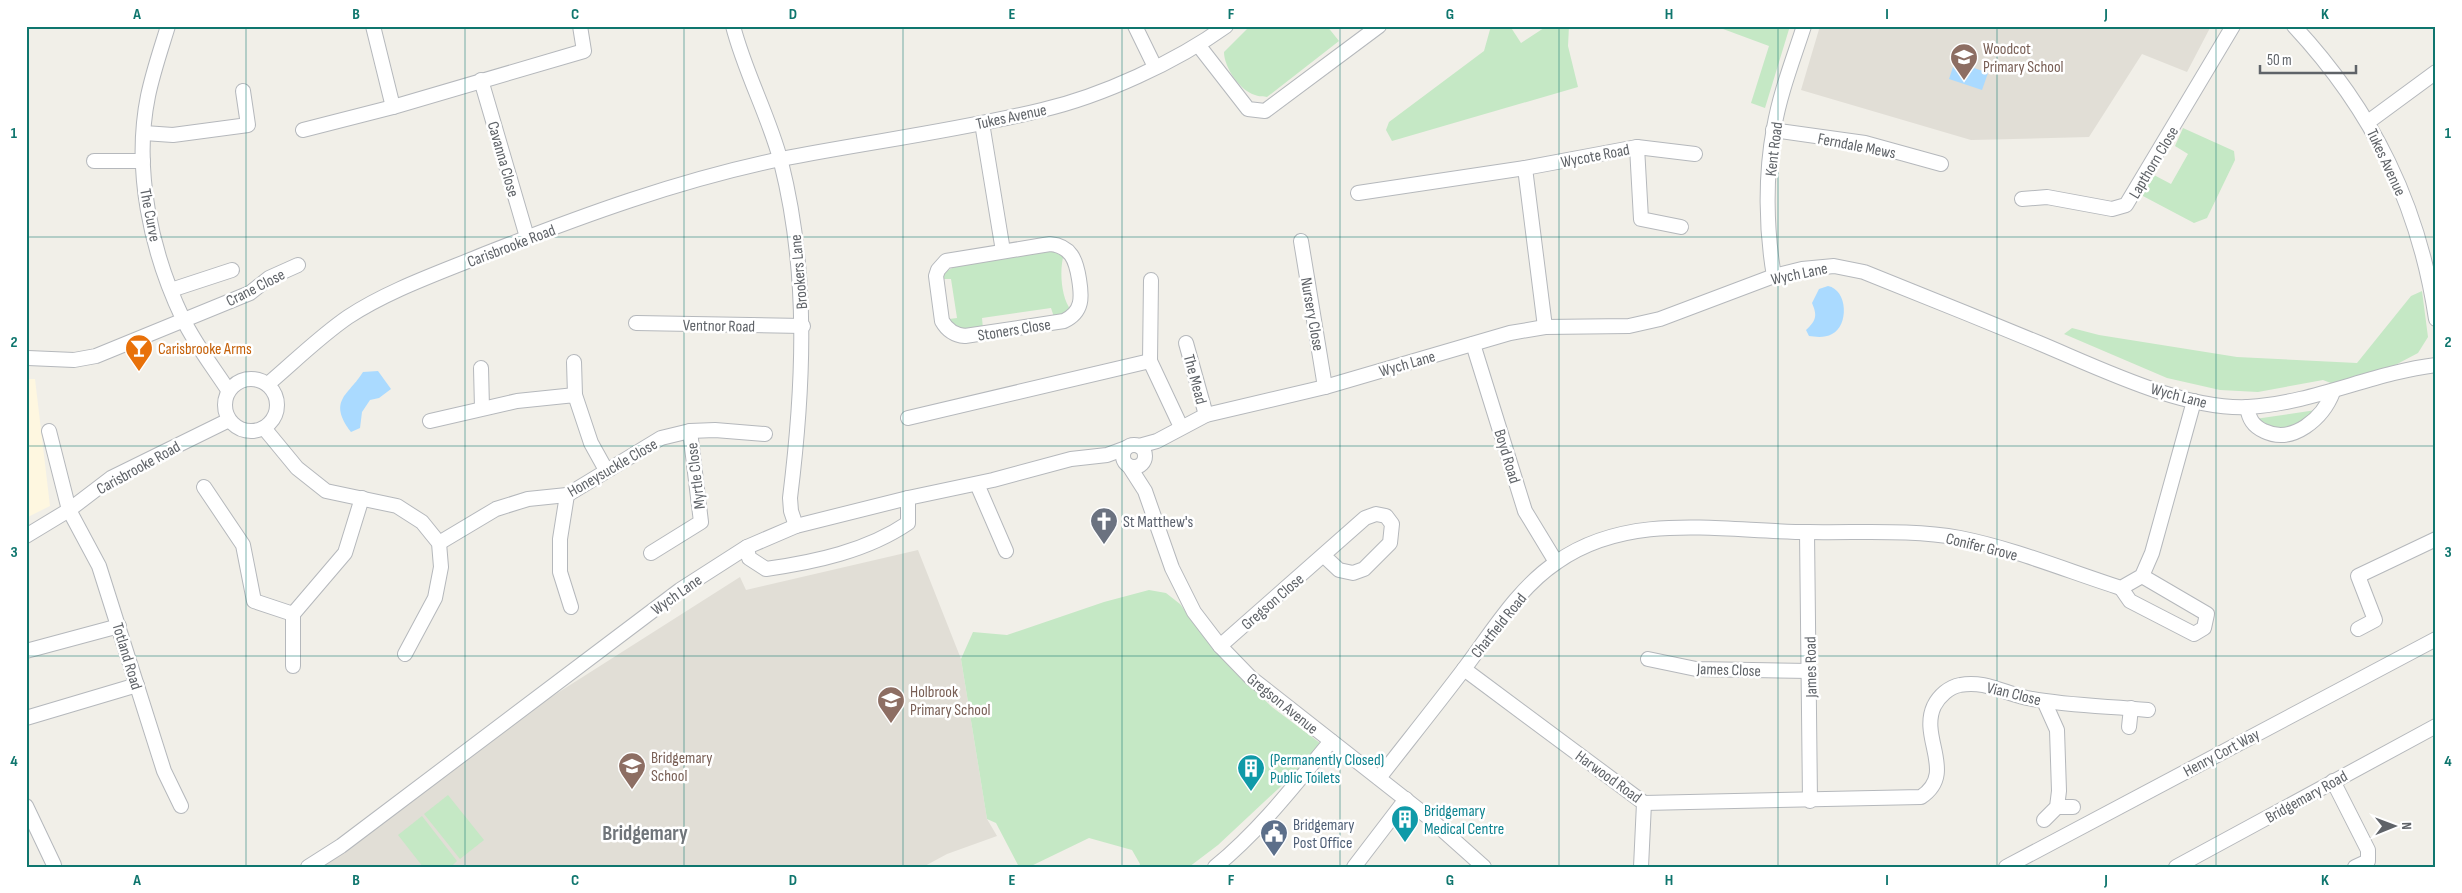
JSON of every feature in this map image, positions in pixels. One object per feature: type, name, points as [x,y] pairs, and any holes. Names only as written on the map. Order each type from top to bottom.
[{"type":"street","name":"The Curve","points":[[168,26],[148,97],[143,161],[146,203],[171,290],[184,320],[228,390]]},
{"type":"street","points":[[373,26],[394,107]]},
{"type":"street","points":[[303,130],[394,107],[584,51],[580,26]]},
{"type":"street","name":"Brookers Lane","points":[[733,26],[738,48],[780,160],[798,252],[803,326],[790,498],[791,511],[796,526]]},
{"type":"street","points":[[1135,26],[1155,66]]},
{"type":"street","name":"Tukes Avenue","points":[[780,160],[982,123],[1054,107],[1099,92],[1199,46],[1226,26]]},
{"type":"street","points":[[1199,46],[1248,108],[1265,110],[1379,26]]},
{"type":"street","name":"Kent Road","points":[[1774,276],[1768,243],[1769,186],[1773,130],[1784,83],[1804,26]]},
{"type":"street","name":"Lapthorn Close","points":[[2022,199],[2047,196],[2112,209],[2126,206],[2233,26]]},
{"type":"street","name":"Tukes Avenue","points":[[2294,26],[2345,87],[2368,122],[2386,155],[2412,218],[2430,285],[2436,319]]},
{"type":"street","points":[[2368,122],[2436,72]]},
{"type":"street","name":"Cavanna Close","points":[[481,80],[528,237]]},
{"type":"street","points":[[144,133],[172,136],[248,125],[243,91]]},
{"type":"street","points":[[982,123],[1003,251]]},
{"type":"street","name":"Ferndale Mews","points":[[1773,130],[1865,143],[1941,164]]},
{"type":"street","points":[[1637,147],[1641,219],[1681,227]]},
{"type":"street","name":"Wycote Road","points":[[1358,193],[1525,168],[1637,147],[1695,154]]},
{"type":"street","name":"Carisbrooke Road","points":[[268,384],[348,318],[389,294],[528,237],[687,182],[780,160]]},
{"type":"street","points":[[94,161],[143,161]]},
{"type":"street","points":[[1525,168],[1545,327]]},
{"type":"street","name":"Nursery Close","points":[[1301,240],[1325,387]]},
{"type":"street","name":"Stoners Close","points":[[1050,244],[1059,246],[1069,252],[1077,263],[1082,295],[1076,312],[1064,321],[971,336],[960,336],[949,331],[942,320],[936,283],[938,270],[946,261],[1003,251],[1050,244]]},
{"type":"street","name":"Crane Close","points":[[28,358],[74,360],[96,356],[250,293],[269,278],[298,265]]},
{"type":"street","name":"Wych Lane","points":[[308,867],[341,846],[680,590],[747,547],[796,526],[908,498],[977,484],[1071,459],[1138,453],[1181,427],[1206,415],[1325,387],[1510,333],[1545,327],[1629,326],[1660,319],[1774,276],[1802,269],[1834,266],[1864,272],[2113,374],[2194,401],[2247,407],[2292,402],[2333,392],[2404,369],[2436,364]]},
{"type":"street","points":[[171,290],[232,270]]},
{"type":"street","points":[[1151,280],[1150,361],[1181,427]]},
{"type":"street","name":"Ventnor Road","points":[[636,324],[803,326]]},
{"type":"street","name":"The Mead","points":[[1186,343],[1206,415]]},
{"type":"street","name":"Boyd Road","points":[[1473,344],[1525,511],[1556,562]]},
{"type":"street","points":[[908,418],[1150,361]]},
{"type":"street","points":[[574,362],[575,395],[591,443],[606,470]]},
{"type":"street","points":[[481,368],[482,408]]},
{"type":"street","points":[[249,378],[259,379],[268,384],[274,392],[277,402],[276,412],[271,422],[264,428],[255,431],[241,430],[229,420],[224,408],[228,390],[237,381],[249,378]]},
{"type":"street","points":[[2247,407],[2255,427],[2274,436],[2288,435],[2318,418],[2328,404],[2333,392]]},
{"type":"street","points":[[430,421],[482,408],[575,395]]},
{"type":"street","points":[[2121,588],[2142,576],[2152,553],[2194,401]]},
{"type":"street","name":"Carisbrooke Road","points":[[26,536],[69,510],[111,478],[229,420]]},
{"type":"street","points":[[264,428],[297,468],[326,491],[397,506],[422,522],[439,543],[441,566],[435,598],[404,654]]},
{"type":"street","name":"Honeysuckle Close","points":[[439,543],[496,509],[528,499],[567,495],[661,438],[690,431],[715,430],[764,434]]},
{"type":"street","name":"Totland Road","points":[[49,431],[69,510],[99,566],[164,771],[182,806]]},
{"type":"street","name":"Myrtle Close","points":[[651,553],[701,522],[690,431]]},
{"type":"street","points":[[1108,455],[1127,465],[1139,466],[1138,453],[1122,454],[1127,465]]},
{"type":"street","name":"Gregson Avenue","points":[[1138,453],[1145,490],[1172,568],[1194,612],[1220,646],[1251,678],[1406,799],[1484,867]]},
{"type":"street","name":"Gregson Avenue","points":[[1127,465],[1145,490]]},
{"type":"street","points":[[977,484],[1006,551]]},
{"type":"street","points":[[204,487],[243,545],[254,600],[293,614]]},
{"type":"street","points":[[567,495],[560,538],[560,572],[571,607]]},
{"type":"street","points":[[293,666],[293,614],[345,553],[362,498]]},
{"type":"street","points":[[747,547],[749,558],[766,569],[820,559],[874,542],[908,523],[908,498]]},
{"type":"street","name":"Gregson Close","points":[[1220,646],[1365,518],[1376,514],[1386,516],[1392,524],[1390,543],[1364,569],[1353,573],[1339,570],[1323,556]]},
{"type":"street","name":"Chatfield Road","points":[[1379,778],[1515,600],[1556,562],[1585,546],[1620,534],[1651,528],[1683,527],[1807,532]]},
{"type":"street","name":"Conifer Grove","points":[[1807,532],[1905,532],[1960,538],[2121,588],[2130,601],[2194,634],[2204,628],[2207,614],[2142,576]]},
{"type":"street","name":"James Road","points":[[1807,532],[1810,800]]},
{"type":"street","points":[[2358,629],[2375,620],[2358,576],[2436,539]]},
{"type":"street","points":[[26,651],[119,626]]},
{"type":"street","name":"Henry Cort Way","points":[[2006,867],[2436,638]]},
{"type":"street","name":"James Close","points":[[1648,659],[1696,669],[1810,671]]},
{"type":"street","name":"Harwood Road","points":[[1464,669],[1644,803],[1810,800]]},
{"type":"street","points":[[26,718],[137,685]]},
{"type":"street","name":"Vian Close","points":[[1810,800],[1913,799],[1921,797],[1932,790],[1938,774],[1931,719],[1934,706],[1948,690],[1960,685],[1993,686],[2025,698],[2044,701],[2148,710]]},
{"type":"street","points":[[2044,701],[2057,730],[2059,791],[2057,807],[2044,820]]},
{"type":"street","points":[[2129,727],[2131,708]]},
{"type":"street","name":"Bridgemary Road","points":[[2176,867],[2436,726]]},
{"type":"street","points":[[1215,867],[1240,846],[1275,810],[1331,741]]},
{"type":"street","points":[[2333,782],[2368,850],[2368,861],[2355,867]]},
{"type":"street","points":[[1354,867],[1406,799]]},
{"type":"street","points":[[1641,867],[1644,803]]},
{"type":"street","points":[[26,806],[54,865]]},
{"type":"street","points":[[2057,807],[2073,807]]},
{"type":"shaded area","name":"Woodcot Primary School","points":[[1820,26],[2211,26],[2187,72],[2142,54],[2089,137],[1971,140],[1801,90]]},
{"type":"shaded area","points":[[26,379],[35,379],[50,506],[26,518]]},
{"type":"shaded area","name":"Bridgemary School","points":[[918,550],[961,659],[987,819],[997,836],[947,854],[923,867],[320,867],[526,713],[740,577],[746,590]]},
{"type":"green space","points":[[1250,26],[1327,26],[1339,41],[1267,97],[1258,96],[1249,93],[1234,78],[1227,64],[1224,52]]},
{"type":"green space","points":[[1491,26],[1510,26],[1521,43],[1547,26],[1569,26],[1568,46],[1578,87],[1392,141],[1386,130],[1389,122],[1484,51]]},
{"type":"green space","points":[[1715,26],[1790,26],[1765,108],[1751,103],[1769,46]]},
{"type":"green space","points":[[2183,128],[2234,151],[2235,160],[2207,218],[2194,223],[2141,195],[2154,175],[2171,184],[2188,154],[2175,146]]},
{"type":"green space","points":[[1058,249],[1064,254],[1062,260],[1063,291],[1071,310],[1054,317],[1051,308],[982,318],[983,329],[954,328],[949,319],[957,318],[951,279],[942,279],[943,273],[956,266]]},
{"type":"green space","points":[[2422,291],[2428,337],[2418,353],[2382,372],[2336,385],[2323,380],[2258,392],[2220,390],[2167,378],[2064,334],[2072,328],[2099,335],[2237,357],[2357,363],[2411,296]]},
{"type":"green space","points":[[2316,410],[2315,418],[2274,433],[2255,419]]},
{"type":"green space","points":[[1149,590],[1166,593],[1180,604],[1217,654],[1272,707],[1324,746],[1218,845],[1189,867],[1139,867],[1140,864],[1132,850],[1089,838],[1029,867],[1019,867],[996,823],[987,819],[961,659],[973,632],[1007,635],[1104,602]]},
{"type":"green space","points":[[448,795],[484,840],[460,859],[424,814]]},
{"type":"green space","points":[[422,816],[457,861],[451,867],[423,867],[398,835]]},
{"type":"water","points":[[1955,61],[1988,73],[1982,90],[1949,79]]},
{"type":"water","points":[[1828,286],[1835,289],[1843,301],[1844,308],[1841,324],[1838,330],[1832,334],[1820,337],[1809,336],[1806,330],[1815,317],[1812,303],[1819,289]]},
{"type":"water","points":[[378,371],[391,389],[379,398],[370,400],[362,412],[360,428],[351,432],[341,412],[343,399],[363,372]]},
{"type":"place","name":"Woodcot Primary School","points":[[1964,81]]},
{"type":"place","name":"Carisbrooke Arms","points":[[139,372]]},
{"type":"place","name":"St Matthew's","points":[[1104,545]]},
{"type":"place","name":"Holbrook Primary School","points":[[891,724]]},
{"type":"place","name":"Bridgemary School","points":[[632,790]]},
{"type":"place","name":"(Permanently Closed) Public Toilets","points":[[1251,792]]},
{"type":"place","name":"Bridgemary Medical Centre","points":[[1405,843]]},
{"type":"place","name":"Bridgemary Post Office","points":[[1274,857]]},
{"type":"district","name":"Bridgemary","points":[[645,833]]}]
